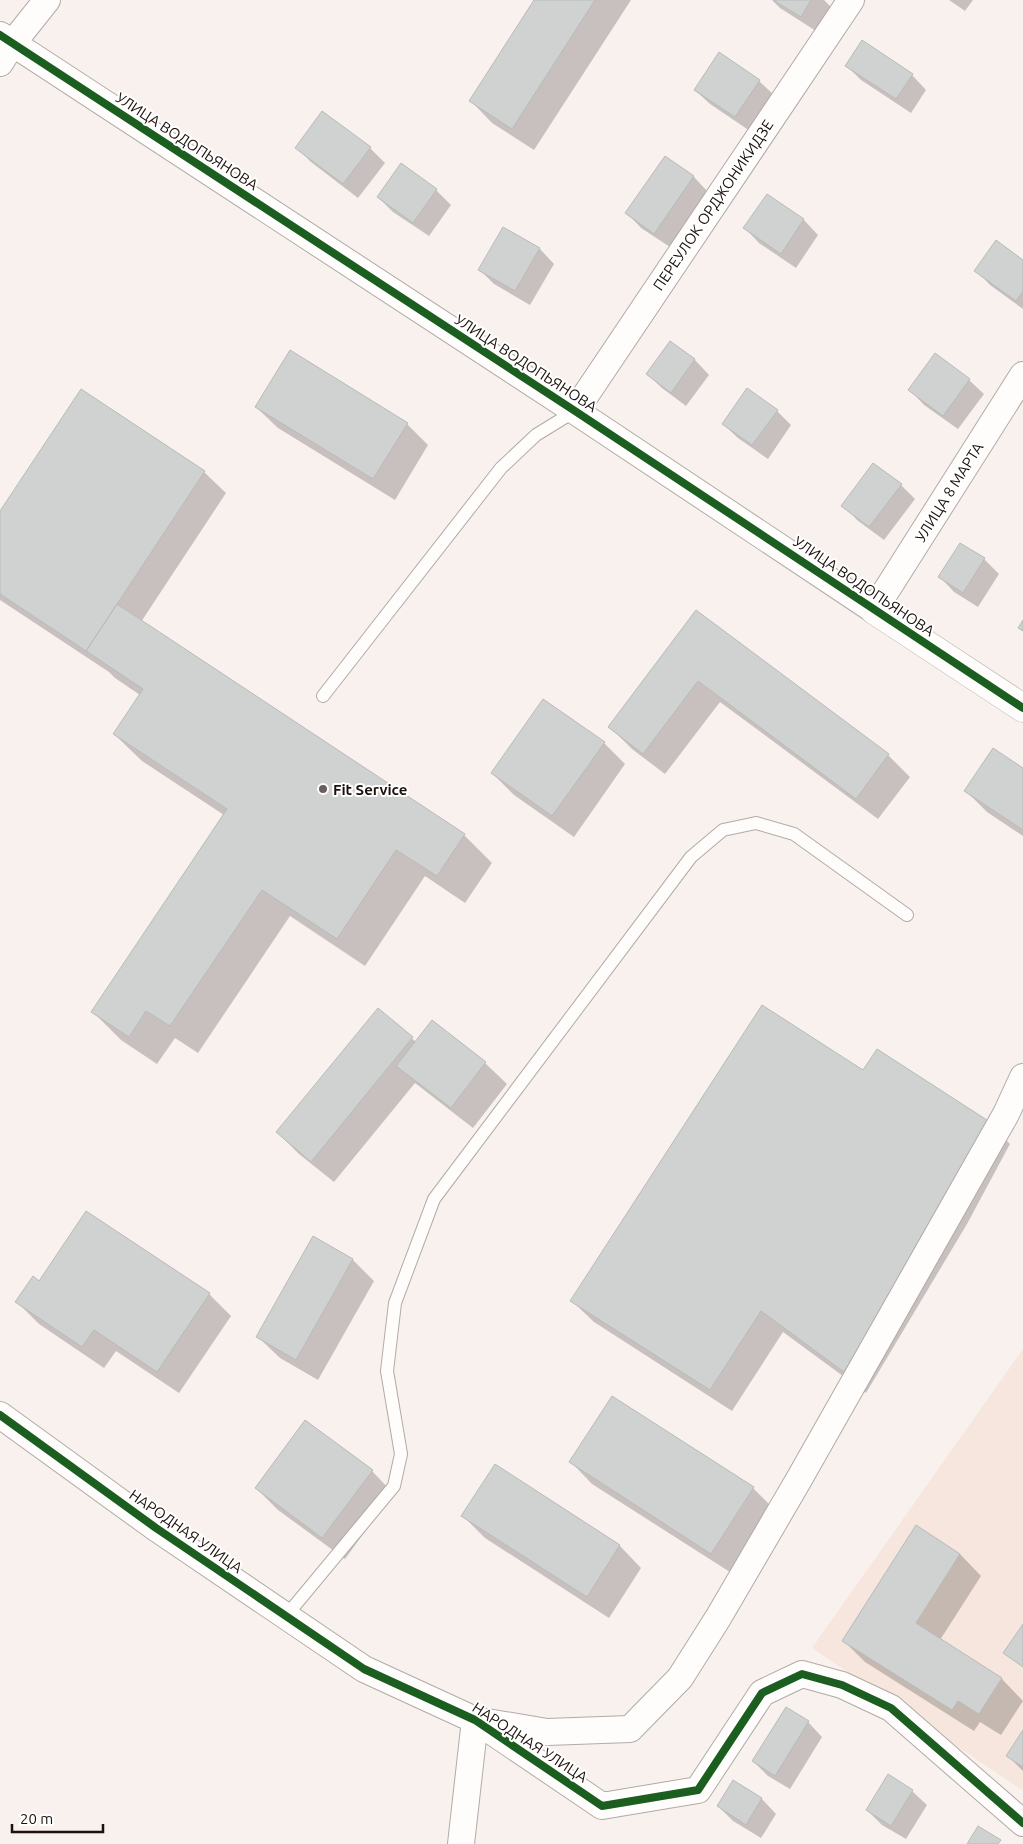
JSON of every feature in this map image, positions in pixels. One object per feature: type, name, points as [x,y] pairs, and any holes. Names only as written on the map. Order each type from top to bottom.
[{"type":"street","points":[[4,47],[47,0]]},
{"type":"street","name":"ПЕРЕУЛОК ОРДЖОНИКИДЗЕ","points":[[575,411],[851,0]]},
{"type":"street","name":"УЛИЦА ВОДОПЬЯНОВА","points":[[4,47],[575,411],[1023,708]]},
{"type":"street","name":"УЛИЦА 8 МАРТА","points":[[874,610],[1023,375]]},
{"type":"street","points":[[461,1844],[475,1720],[546,1732],[630,1729],[680,1678],[718,1618],[798,1481],[1006,1114],[1023,1077]]},
{"type":"street","name":"НАРОДНАЯ УЛИЦА","points":[[0,1415],[156,1528],[364,1669],[475,1720],[602,1806],[698,1790],[762,1693],[802,1674],[842,1685],[891,1708],[1023,1823]]},
{"type":"lane","points":[[323,696],[501,468],[536,435],[575,411]]},
{"type":"lane","points":[[286,1616],[394,1486],[401,1454],[387,1371],[395,1302],[434,1199],[691,857],[723,830],[756,823],[794,834],[907,915]]},
{"type":"shaded area","points":[[1023,1349],[1023,1791],[812,1648]]},
{"type":"building","points":[[534,0],[595,0],[512,129],[469,101]]},
{"type":"building","points":[[773,0],[811,0],[801,17]]},
{"type":"building","points":[[862,40],[913,74],[896,99],[845,66]]},
{"type":"building","points":[[719,52],[760,80],[735,117],[694,90]]},
{"type":"building","points":[[322,111],[371,147],[343,184],[295,148]]},
{"type":"building","points":[[665,156],[694,176],[654,234],[625,213]]},
{"type":"building","points":[[401,163],[437,189],[413,223],[377,197]]},
{"type":"building","points":[[767,194],[804,219],[781,254],[743,228]]},
{"type":"building","points":[[503,227],[540,248],[515,291],[478,270]]},
{"type":"building","points":[[996,240],[1023,260],[1023,291],[1016,301],[974,271]]},
{"type":"building","points":[[670,341],[695,359],[671,393],[646,374]]},
{"type":"building","points":[[290,350],[408,423],[373,479],[255,407]]},
{"type":"building","points":[[935,353],[970,379],[943,416],[908,390]]},
{"type":"building","points":[[747,388],[778,410],[752,445],[722,424]]},
{"type":"building","points":[[81,389],[205,471],[86,651],[0,594],[0,511]]},
{"type":"building","points":[[873,463],[902,484],[869,527],[841,506]]},
{"type":"building","points":[[960,543],[985,558],[963,593],[938,577]]},
{"type":"building","points":[[117,604],[465,834],[437,876],[396,850],[337,939],[262,890],[170,1026],[146,1011],[129,1037],[91,1012],[227,809],[113,734],[143,689],[86,651]]},
{"type":"building","points":[[696,610],[889,754],[856,799],[698,681],[643,754],[608,727]]},
{"type":"building","points":[[1023,620],[1023,631],[1018,628]]},
{"type":"building","points":[[543,699],[605,742],[552,816],[491,773]]},
{"type":"building","points":[[993,748],[1023,768],[1023,830],[964,791]]},
{"type":"building","points":[[762,1005],[863,1070],[877,1049],[990,1122],[946,1202],[844,1372],[761,1311],[710,1390],[570,1301]]},
{"type":"building","points":[[378,1008],[413,1037],[311,1162],[276,1132]]},
{"type":"building","points":[[432,1020],[486,1062],[451,1108],[396,1066]]},
{"type":"building","points":[[86,1211],[210,1293],[157,1372],[94,1330],[82,1347],[15,1302],[33,1276],[39,1281]]},
{"type":"building","points":[[313,1236],[353,1259],[296,1360],[256,1337]]},
{"type":"building","points":[[612,1396],[754,1487],[711,1554],[569,1462]]},
{"type":"building","points":[[305,1420],[373,1470],[322,1538],[255,1488]]},
{"type":"building","points":[[495,1464],[620,1545],[587,1597],[461,1516]]},
{"type":"building","points":[[916,1525],[960,1554],[916,1623],[1002,1678],[979,1714],[958,1701],[952,1710],[842,1641]]},
{"type":"building","points":[[1023,1624],[1023,1667],[1003,1653]]},
{"type":"building","points":[[786,1707],[809,1721],[775,1776],[752,1761]]},
{"type":"building","points":[[1023,1730],[1023,1767],[1006,1756]]},
{"type":"building","points":[[888,1774],[913,1790],[891,1826],[866,1810]]},
{"type":"building","points":[[733,1780],[762,1798],[746,1825],[717,1806]]},
{"type":"building","points":[[978,1826],[1001,1840],[998,1844],[967,1844]]},
{"type":"cycle path","points":[[0,35],[575,411],[1023,708]]},
{"type":"cycle path","points":[[0,1415],[156,1528],[364,1669],[475,1720],[602,1806],[698,1790],[762,1693],[802,1674],[842,1685],[891,1708],[1023,1823]]},
{"type":"place","name":"Fit Service","points":[[323,789]]}]
